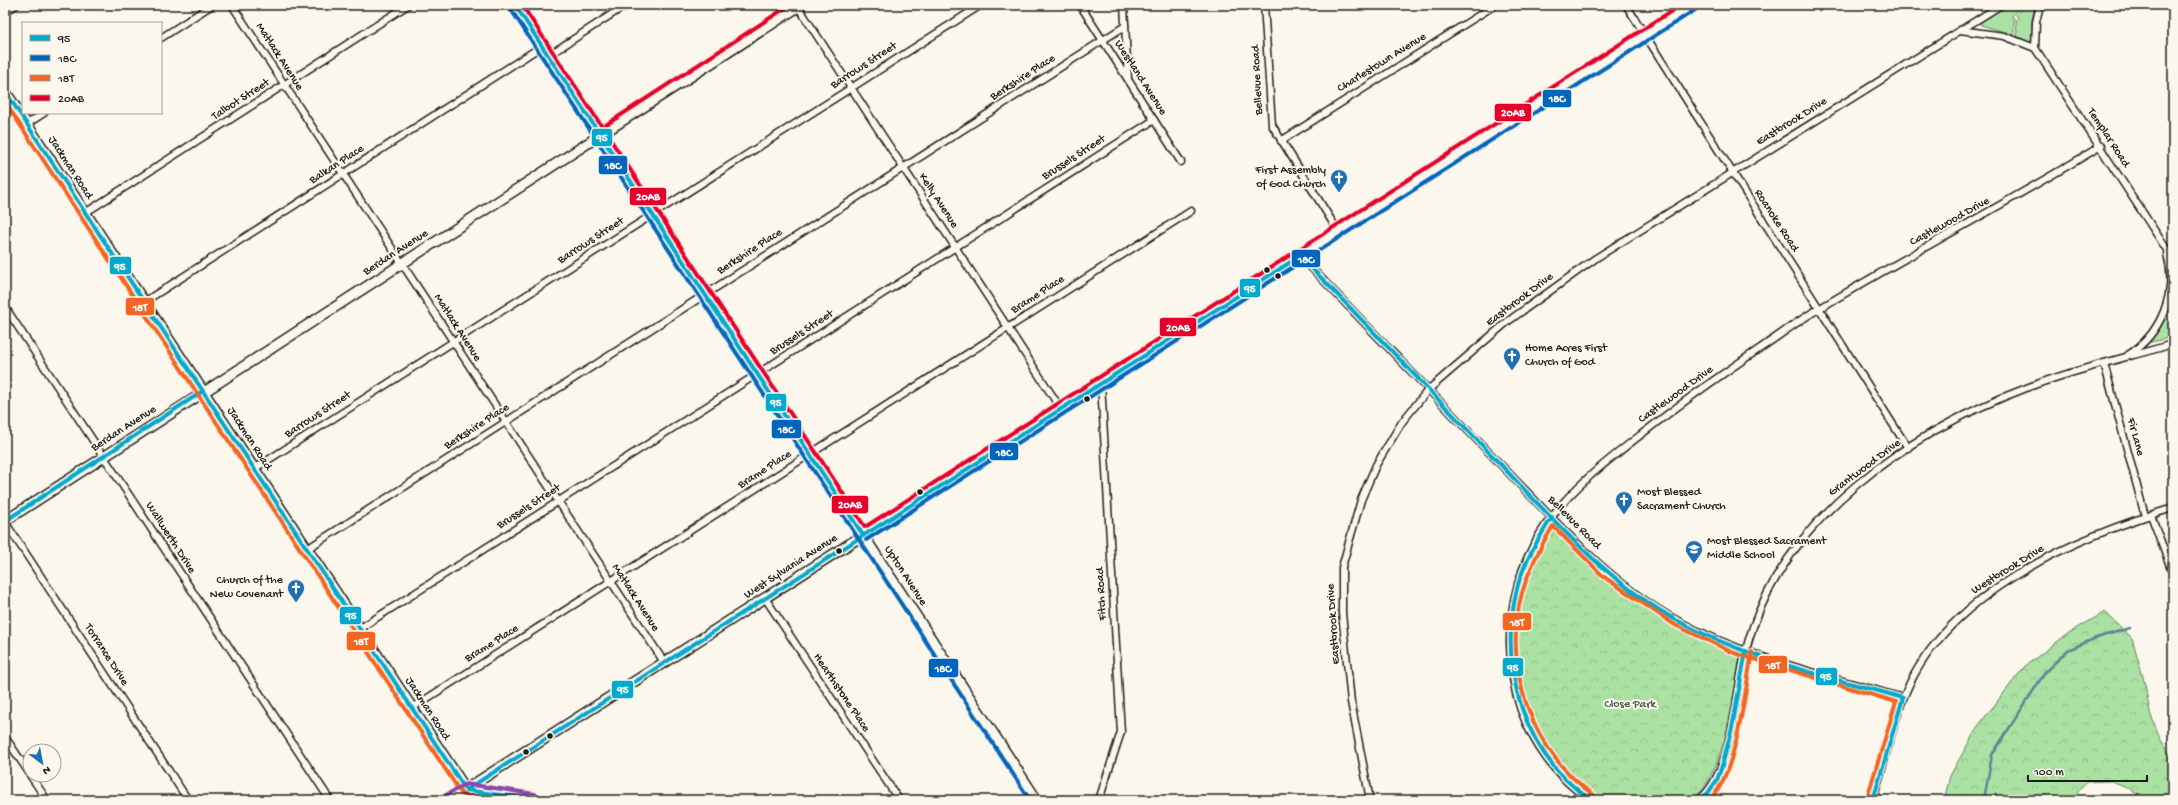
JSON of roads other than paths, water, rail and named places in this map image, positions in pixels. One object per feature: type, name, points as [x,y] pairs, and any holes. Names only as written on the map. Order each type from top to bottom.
[{"type":"street","points":[[5,12],[16,5]]},
{"type":"street","points":[[162,37],[212,5]]},
{"type":"street","name":"Matlack Avenue","points":[[232,5],[664,662]]},
{"type":"street","name":"Talbot Street","points":[[86,213],[408,5]]},
{"type":"street","name":"Upton Avenue","points":[[515,5],[1037,800]]},
{"type":"street","points":[[549,55],[626,5]]},
{"type":"street","name":"Barrows Street","points":[[254,469],[981,5]]},
{"type":"street","name":"Westland Avenue","points":[[1080,5],[1181,162]]},
{"type":"street","points":[[1124,5],[1128,80]]},
{"type":"street","name":"Bellevue Road","points":[[1264,5],[1272,125],[1338,231]]},
{"type":"street","name":"Charlestown Avenue","points":[[1281,141],[1494,5]]},
{"type":"street","name":"Roanoke Road","points":[[1626,5],[1908,448]]},
{"type":"street","name":"West Sylvania Avenue","points":[[449,800],[1692,5]]},
{"type":"street","name":"Eastbrook Drive","points":[[1370,800],[1351,702],[1342,613],[1342,567],[1361,500],[1376,465],[1402,422],[1428,390],[1506,322],[1596,258],[2000,5]]},
{"type":"street","points":[[1960,30],[2004,36],[2035,48],[2036,22],[2040,5]]},
{"type":"street","name":"Kelly Avenue","points":[[798,6],[1061,409]]},
{"type":"street","name":"Berdan Avenue","points":[[5,522],[203,391],[402,264],[798,6]]},
{"type":"street","name":"Berkshire Place","points":[[307,549],[1125,26]]},
{"type":"street","name":"Balkan Place","points":[[144,302],[542,46]]},
{"type":"street","name":"Templar Road","points":[[2035,48],[2101,146],[2173,259]]},
{"type":"street","name":"Jackman Road","points":[[5,91],[473,800]]},
{"type":"street","points":[[27,124],[42,114]]},
{"type":"street","name":"Brussels Street","points":[[360,629],[1154,120]]},
{"type":"street","name":"Castlewood Drive","points":[[1591,800],[1565,779],[1541,750],[1520,706],[1511,668],[1510,625],[1518,583],[1534,544],[1552,517],[1586,481],[1615,455],[1695,394],[1820,308],[2035,187],[2101,146]]},
{"type":"street","name":"Brame Place","points":[[412,708],[1191,211]]},
{"type":"street","name":"Templar Road","points":[[2124,358],[2146,340],[2160,323],[2166,311],[2170,293],[2171,272],[2162,242]]},
{"type":"street","name":"Bellevue Road","points":[[1300,256],[1552,517],[1608,572],[1643,598],[1677,620],[1704,634],[1746,651],[1903,698]]},
{"type":"street","name":"Wallwerth Drive","points":[[5,307],[330,800]]},
{"type":"street","name":"Grantwood Drive","points":[[1699,800],[1708,793],[1717,780],[1722,766],[1732,728],[1746,651],[1768,592],[1783,565],[1806,534],[1846,494],[1908,448],[1950,424],[2012,394],[2070,373],[2173,344]]},
{"type":"street","name":"Fir Lane","points":[[2104,363],[2148,515],[2173,574]]},
{"type":"street","name":"Fitch Road","points":[[1099,800],[1121,732],[1101,383]]},
{"type":"street","name":"Westbrook Drive","points":[[1873,800],[1903,698],[1915,675],[1938,642],[1959,617],[1987,594],[2018,574],[2057,553],[2148,515],[2173,508]]},
{"type":"street","name":"Torrance Drive","points":[[5,522],[188,800]]},
{"type":"street","name":"Hearthstone Place","points":[[765,598],[899,800]]},
{"type":"street","points":[[5,737],[22,763]]},
{"type":"street","points":[[35,783],[47,800]]},
{"type":"street","points":[[466,790],[534,800]]},
{"type":"waterway","points":[[1984,800],[1992,755],[2046,671],[2068,650],[2096,638],[2130,628]]},
{"type":"place","name":"First Assembly of God Church","points":[[1339,193]]},
{"type":"place","name":"Home Acres First Church of God","points":[[1512,371]]},
{"type":"place","name":"Most Blessed Sacrament Church","points":[[1624,515]]},
{"type":"place","name":"Most Blessed Sacrament Middle School","points":[[1694,564]]},
{"type":"place","name":"Church of the New Covenant","points":[[296,603]]},
{"type":"park label","name":"Close Park","points":[[1630,705]]}]
